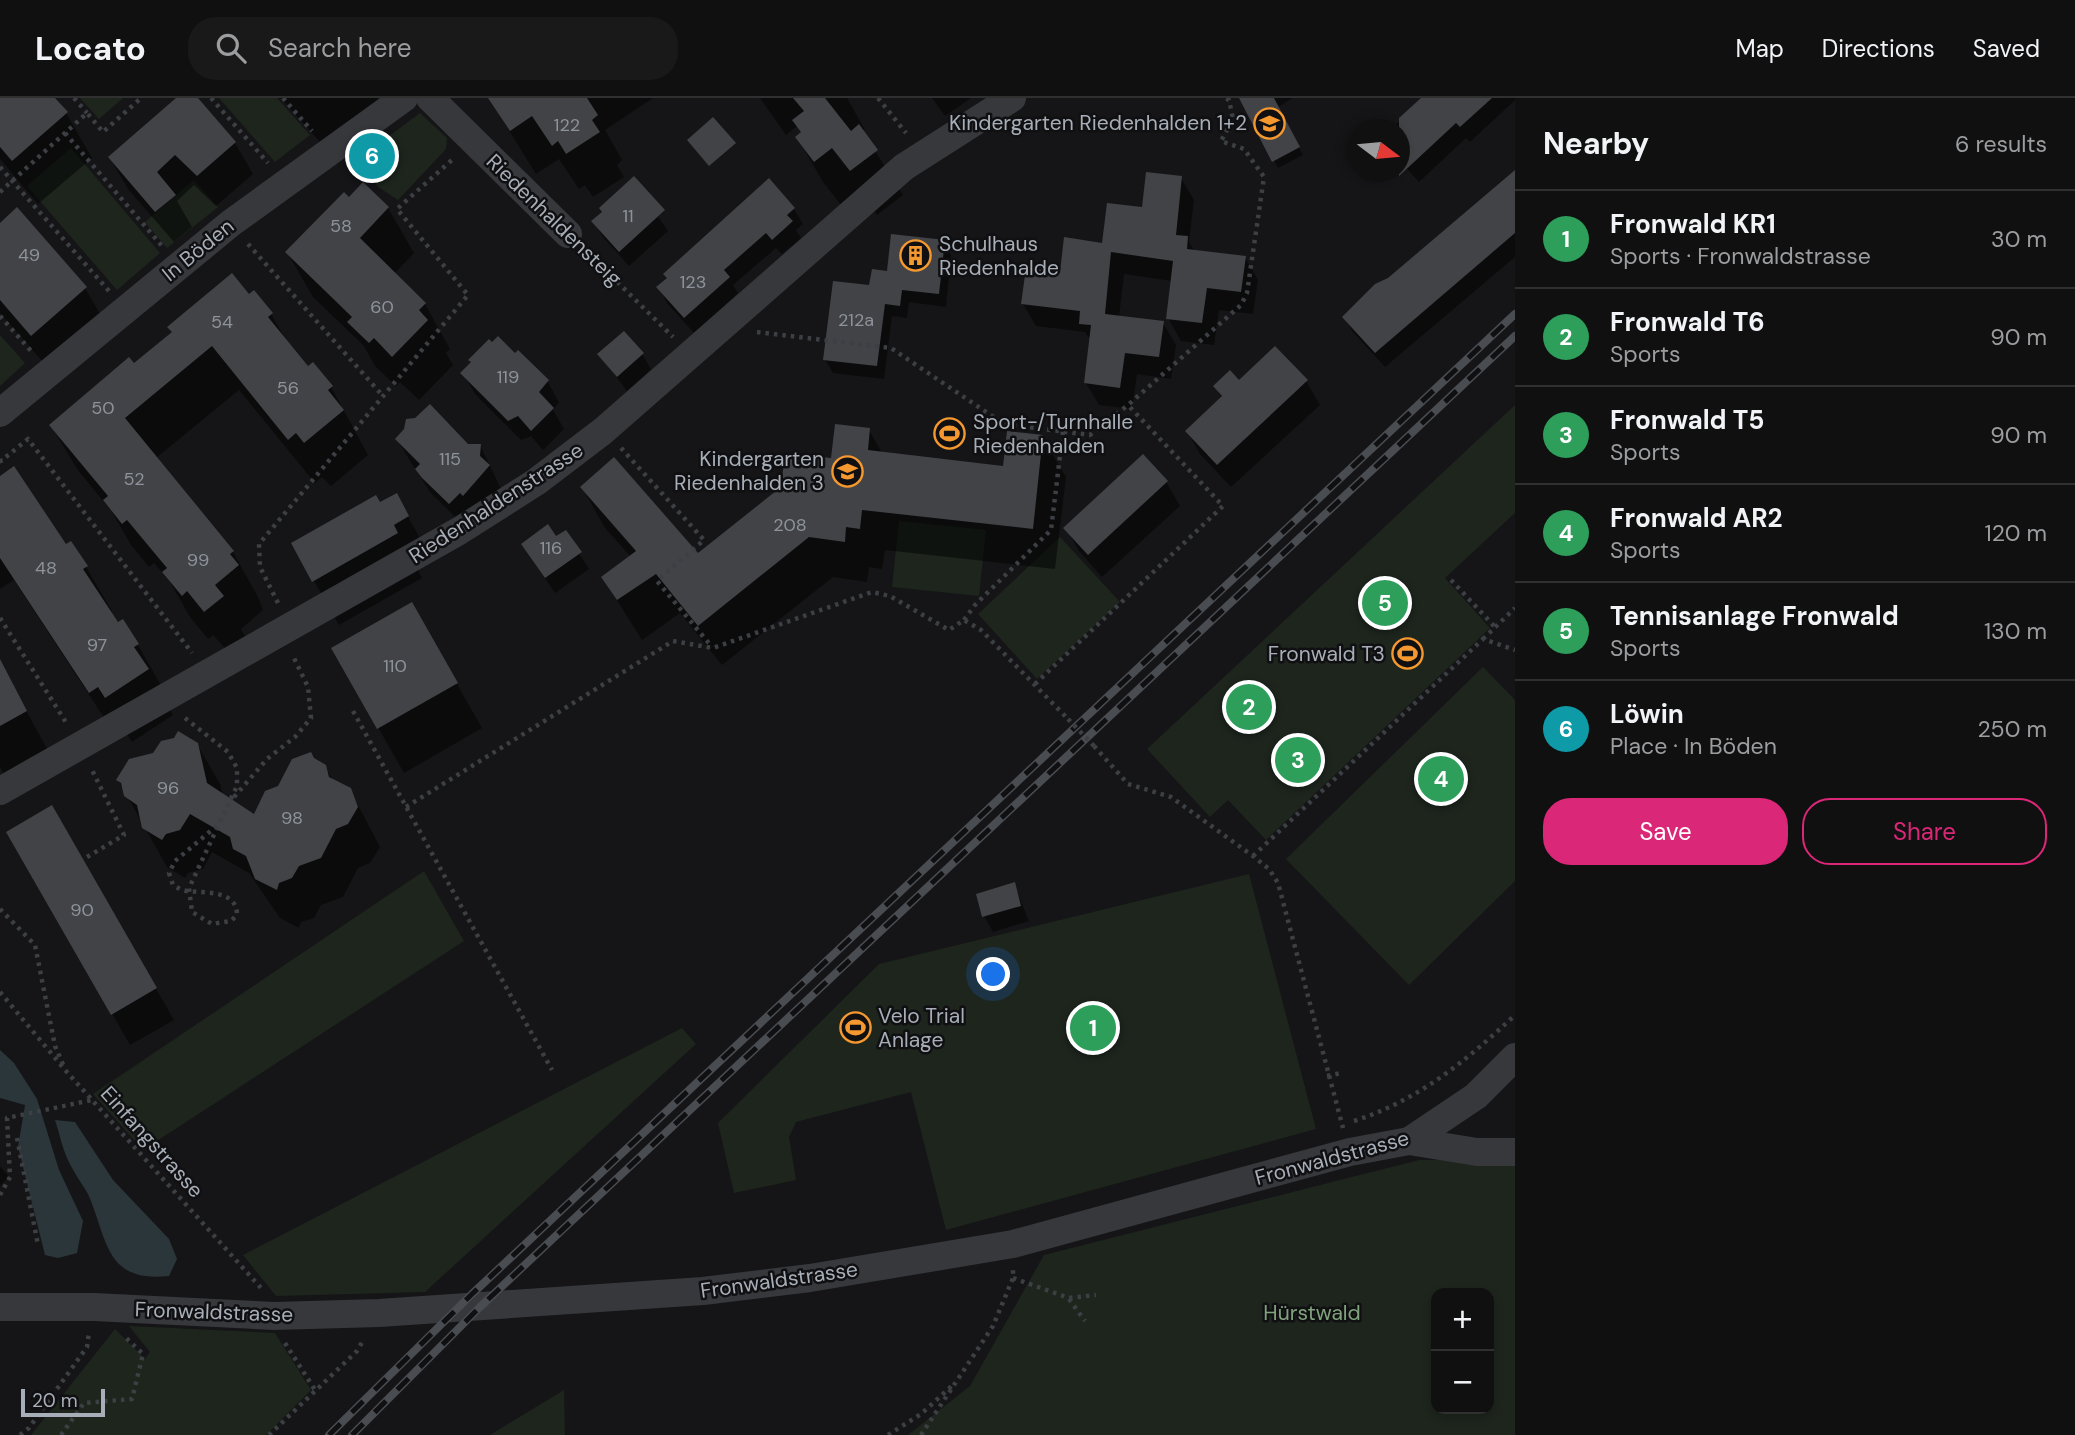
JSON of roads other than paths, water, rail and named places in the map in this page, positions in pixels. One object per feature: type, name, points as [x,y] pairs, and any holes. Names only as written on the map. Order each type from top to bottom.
[{"type":"street","name":"In Böden","points":[[0,413],[231,223],[404,98]]},
{"type":"street","name":"Riedenhaldensteig","points":[[430,98],[568,234]]},
{"type":"street","name":"Riedenhaldenstrasse","points":[[0,791],[459,531],[536,482],[603,431],[904,167],[1012,98]]},
{"type":"street","name":"Fronwaldstrasse","points":[[0,1307],[94,1307],[274,1316],[379,1312],[703,1291],[810,1279],[1013,1244],[1350,1152],[1409,1140],[1476,1096],[1507,1065]]},
{"type":"street","points":[[1409,1140],[1477,1152],[1515,1152]]},
{"type":"railway","points":[[329,1435],[472,1294],[1515,314]]},
{"type":"railway","points":[[352,1435],[480,1307],[1515,336]]},
{"type":"place","name":"Kindergarten Riedenhalden 1+2","points":[[1270,123]]},
{"type":"place","name":"Löwin","points":[[372,156]]},
{"type":"place","name":"Schulhaus Riedenhalde","points":[[916,256]]},
{"type":"place","name":"Sport-/Turnhalle Riedenhalden","points":[[950,434]]},
{"type":"place","name":"Kindergarten Riedenhalden 3","points":[[847,471]]},
{"type":"place","name":"Tennisanlage Fronwald","points":[[1385,603]]},
{"type":"place","name":"Fronwald T3","points":[[1408,654]]},
{"type":"place","name":"Fronwald T6","points":[[1249,707]]},
{"type":"place","name":"Fronwald T5","points":[[1298,760]]},
{"type":"place","name":"Fronwald AR2","points":[[1441,779]]},
{"type":"place","name":"Velo Trial Anlage","points":[[855,1028]]},
{"type":"place","name":"Fronwald KR1","points":[[1093,1028]]},
{"type":"park label","name":"Hürstwald","points":[[1312,1313]]}]
